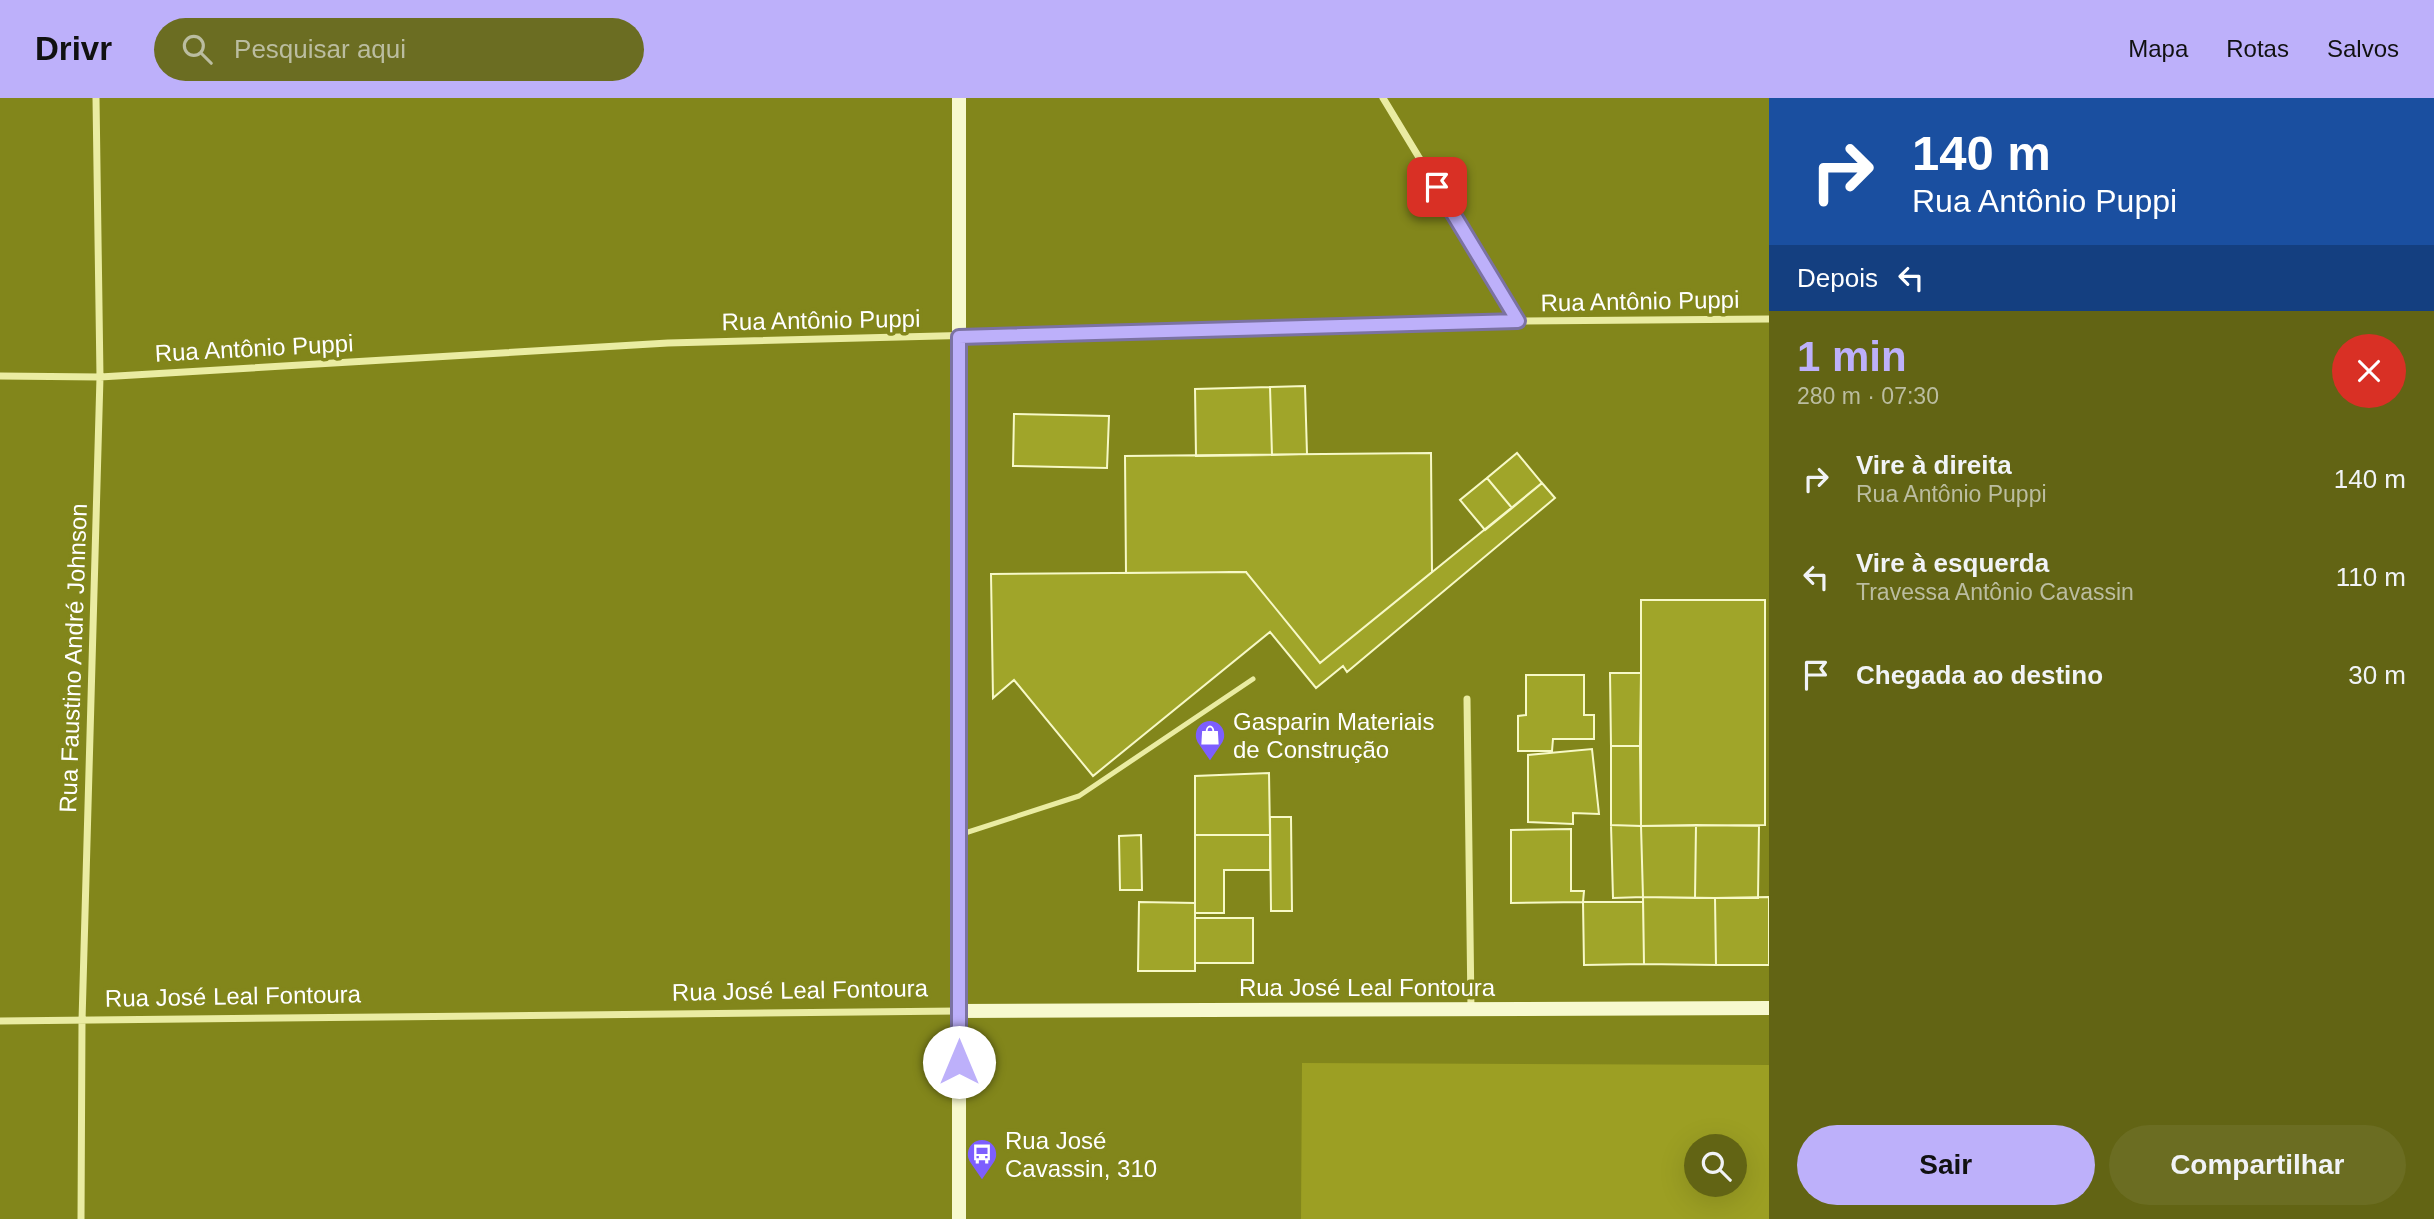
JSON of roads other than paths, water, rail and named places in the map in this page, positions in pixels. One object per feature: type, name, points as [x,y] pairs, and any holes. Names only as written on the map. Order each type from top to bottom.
[{"type":"main road","points":[[959,98],[959,1219]]},
{"type":"main road","name":"Rua José Leal Fontoura","points":[[958,1011],[1769,1008]]},
{"type":"street","name":"Rua Faustino André Johnson","points":[[81,1219],[82,1021],[100,377],[96,98]]},
{"type":"street","points":[[1383,98],[1518,321]]},
{"type":"street","name":"Rua Antônio Puppi","points":[[0,376],[100,377],[668,343],[1518,321],[1769,319]]},
{"type":"street","points":[[1467,699],[1471,1009]]},
{"type":"street","name":"Rua José Leal Fontoura","points":[[0,1021],[958,1011]]},
{"type":"lane","points":[[959,835],[1079,796],[1253,679]]},
{"type":"place","name":"Gasparin Materiais de Construção","points":[[1210,762]]},
{"type":"place","name":"Rua José Cavassin, 310","points":[[982,1181]]}]
